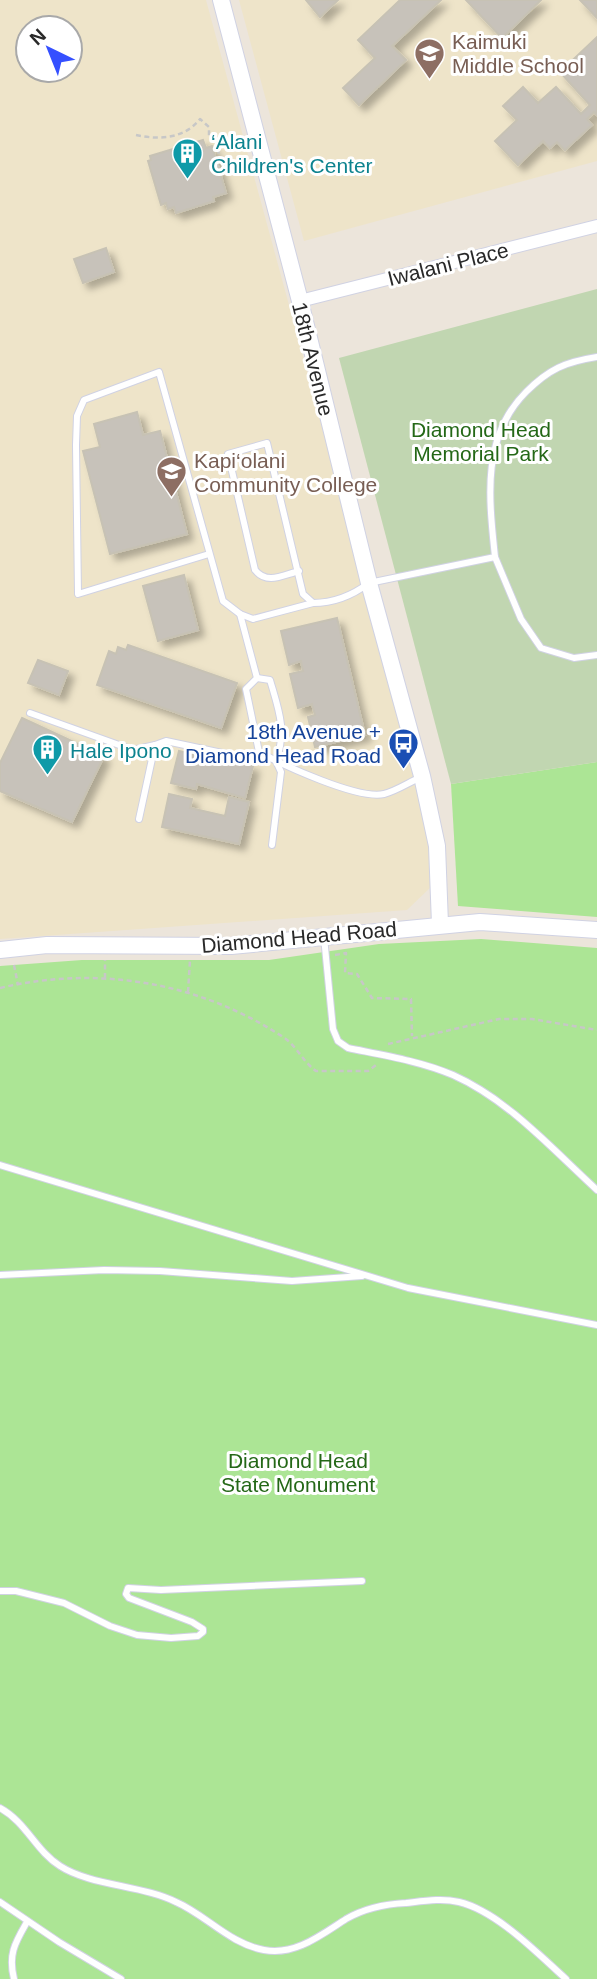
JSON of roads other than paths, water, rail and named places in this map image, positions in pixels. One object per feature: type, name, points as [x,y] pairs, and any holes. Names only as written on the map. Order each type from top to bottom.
[{"type":"street","name":"18th Avenue","points":[[221,0],[300,302],[369,583],[422,776],[437,846],[440,924]]},
{"type":"street","name":"Iwalani Place","points":[[300,302],[597,226]]},
{"type":"street","name":"Diamond Head Road","points":[[0,950],[47,945],[231,946],[440,924],[492,922],[597,930]]},
{"type":"lane","points":[[597,357],[569,361],[540,379],[514,404],[498,434],[491,466],[489,501],[495,557],[521,619],[541,648],[574,657],[597,655]]},
{"type":"lane","points":[[209,554],[78,594],[77,416],[85,400],[159,372],[223,600],[240,614],[253,619],[353,594],[369,583],[495,557]]},
{"type":"lane","points":[[299,571],[269,579],[261,577],[255,570],[228,454],[267,443],[299,571],[303,594],[313,603]]},
{"type":"lane","points":[[240,614],[257,678]]},
{"type":"lane","points":[[257,678],[246,689],[259,752]]},
{"type":"lane","points":[[257,678],[270,680],[283,723],[281,747],[276,761],[281,772],[272,845]]},
{"type":"lane","points":[[30,713],[133,750],[166,741],[241,757],[259,752],[354,791],[372,795],[385,794],[422,776]]},
{"type":"lane","points":[[139,819],[155,745]]},
{"type":"lane","points":[[323,936],[333,1029],[342,1045],[436,1069],[464,1081],[539,1135],[597,1190]]},
{"type":"lane","points":[[0,1165],[408,1288],[597,1325]]},
{"type":"lane","points":[[0,1275],[93,1270],[160,1271],[292,1281],[364,1276]]},
{"type":"lane","points":[[0,1591],[16,1591],[64,1603],[130,1633],[171,1638],[198,1636],[203,1629],[192,1622],[129,1598],[125,1594],[128,1588],[161,1590],[362,1581]]},
{"type":"lane","points":[[0,1808],[15,1818],[40,1849],[61,1867],[86,1877],[164,1896],[252,1947],[272,1951],[291,1950],[371,1908],[448,1900],[472,1906],[494,1919],[566,1979]]},
{"type":"lane","points":[[0,1902],[27,1922],[121,1979]]},
{"type":"lane","points":[[14,1979],[11,1955],[27,1922]]},
{"type":"place","name":"Kaimuki Middle School","points":[[429,80]]},
{"type":"place","name":"‘Alani Children's Center","points":[[188,180]]},
{"type":"place","name":"Kapi‘olani Community College","points":[[171,499]]},
{"type":"place","name":"18th Avenue + Diamond Head Road","points":[[404,770]]},
{"type":"place","name":"Hale Ipono","points":[[47,777]]},
{"type":"park label","name":"Diamond Head Memorial Park","points":[[481,441]]},
{"type":"park label","name":"Diamond Head State Monument","points":[[298,1472]]}]
